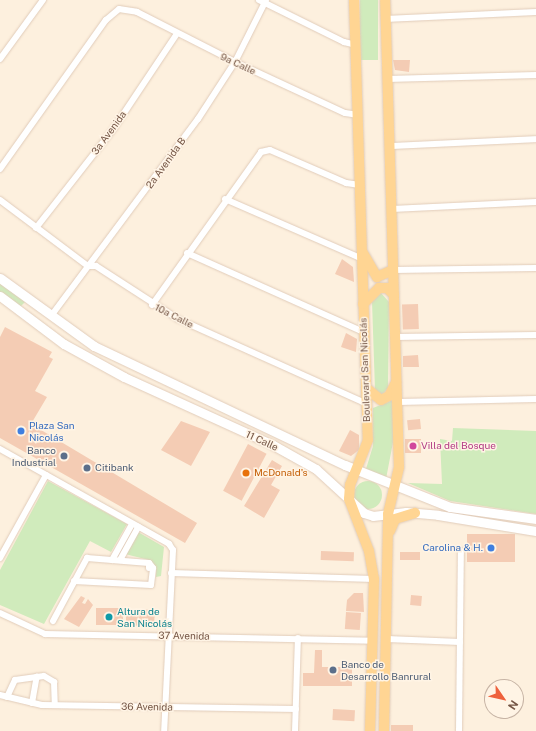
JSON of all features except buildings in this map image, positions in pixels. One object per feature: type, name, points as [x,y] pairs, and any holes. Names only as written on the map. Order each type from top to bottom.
[{"type":"main road","name":"Boulevard San Nicolás","points":[[349,499],[356,470],[367,445],[360,253],[359,115],[354,0]]},
{"type":"main road","points":[[384,0],[390,146],[399,467],[396,486],[388,514],[387,639],[384,731]]},
{"type":"main road","points":[[360,253],[372,274],[382,277],[393,270]]},
{"type":"main road","name":"11 Calle","points":[[0,278],[94,346],[356,470],[450,507],[536,519]]},
{"type":"main road","points":[[363,304],[379,288],[387,288],[394,295]]},
{"type":"main road","name":"11 Calle","points":[[0,296],[64,344],[124,377],[273,445],[316,469],[349,499],[373,516],[415,513],[536,531]]},
{"type":"main road","points":[[366,388],[375,398],[383,399],[397,379]]},
{"type":"main road","points":[[349,499],[369,550],[374,579],[370,731]]},
{"type":"main road","points":[[388,541],[392,522],[415,513]]},
{"type":"street","points":[[0,59],[43,0]]},
{"type":"street","points":[[263,1],[344,42],[356,45]]},
{"type":"street","name":"2a Avenida B","points":[[51,316],[167,162],[235,62],[263,1]]},
{"type":"street","name":"9a Calle","points":[[0,169],[106,20],[119,9],[136,12],[176,34],[345,113],[359,115]]},
{"type":"street","points":[[385,19],[536,12]]},
{"type":"street","name":"3a Avenida","points":[[36,228],[114,128],[176,34]]},
{"type":"street","points":[[387,79],[536,75]]},
{"type":"street","points":[[390,146],[536,139]]},
{"type":"street","points":[[152,305],[256,155],[266,150],[346,183],[360,185]]},
{"type":"street","name":"10a Calle","points":[[0,200],[88,266],[100,268],[152,305],[366,404]]},
{"type":"street","points":[[225,200],[360,253]]},
{"type":"street","points":[[392,209],[536,202]]},
{"type":"street","points":[[187,253],[364,332]]},
{"type":"street","points":[[393,270],[536,268]]},
{"type":"street","points":[[395,337],[536,335]]},
{"type":"street","points":[[398,402],[536,399]]},
{"type":"street","points":[[0,449],[169,544],[173,550],[164,731]]},
{"type":"street","points":[[0,558],[46,475]]},
{"type":"street","points":[[112,560],[135,525]]},
{"type":"street","points":[[120,560],[135,525]]},
{"type":"street","points":[[459,731],[461,551]]},
{"type":"street","points":[[53,621],[86,558],[120,560],[153,568],[151,586],[74,581]]},
{"type":"street","points":[[171,572],[374,579]]},
{"type":"street","name":"37 Avenida","points":[[0,613],[44,634],[298,638],[372,641]]},
{"type":"street","points":[[295,731],[298,638]]},
{"type":"street","points":[[387,639],[460,642]]},
{"type":"street","points":[[32,703],[37,676]]},
{"type":"street","points":[[2,696],[15,680],[37,676],[54,682],[55,705]]},
{"type":"street","name":"36 Avenida","points":[[2,696],[32,703],[55,705],[296,709]]},
{"type":"green space","points":[[360,0],[378,0],[378,60],[360,60]]},
{"type":"green space","points":[[0,283],[25,302],[20,307],[0,292]]},
{"type":"green space","points":[[381,293],[389,302],[388,388],[382,395],[375,390],[372,302]]},
{"type":"green space","points":[[393,400],[394,437],[386,479],[366,469],[373,446],[373,408]]},
{"type":"green space","points":[[453,428],[536,431],[536,514],[450,501],[408,483],[442,484],[440,439],[452,441]]},
{"type":"green space","points":[[48,481],[127,524],[111,552],[90,541],[44,624],[0,605],[0,570]]},
{"type":"green space","points":[[368,481],[378,485],[382,495],[378,505],[368,509],[358,505],[354,495],[358,485]]},
{"type":"green space","points":[[138,532],[164,547],[161,576],[156,577],[156,569],[149,560],[125,554]]},
{"type":"place","name":"Plaza San Nicolás","points":[[21,431]]},
{"type":"place","name":"Villa del Bosque","points":[[413,446]]},
{"type":"place","name":"Banco Industrial","points":[[64,456]]},
{"type":"place","name":"Citibank","points":[[87,468]]},
{"type":"place","name":"McDonald's","points":[[246,473]]},
{"type":"place","name":"Carolina & H.","points":[[491,548]]},
{"type":"place","name":"Altura de San Nicolás","points":[[109,617]]},
{"type":"place","name":"Banco de Desarrollo Banrural","points":[[333,670]]}]
